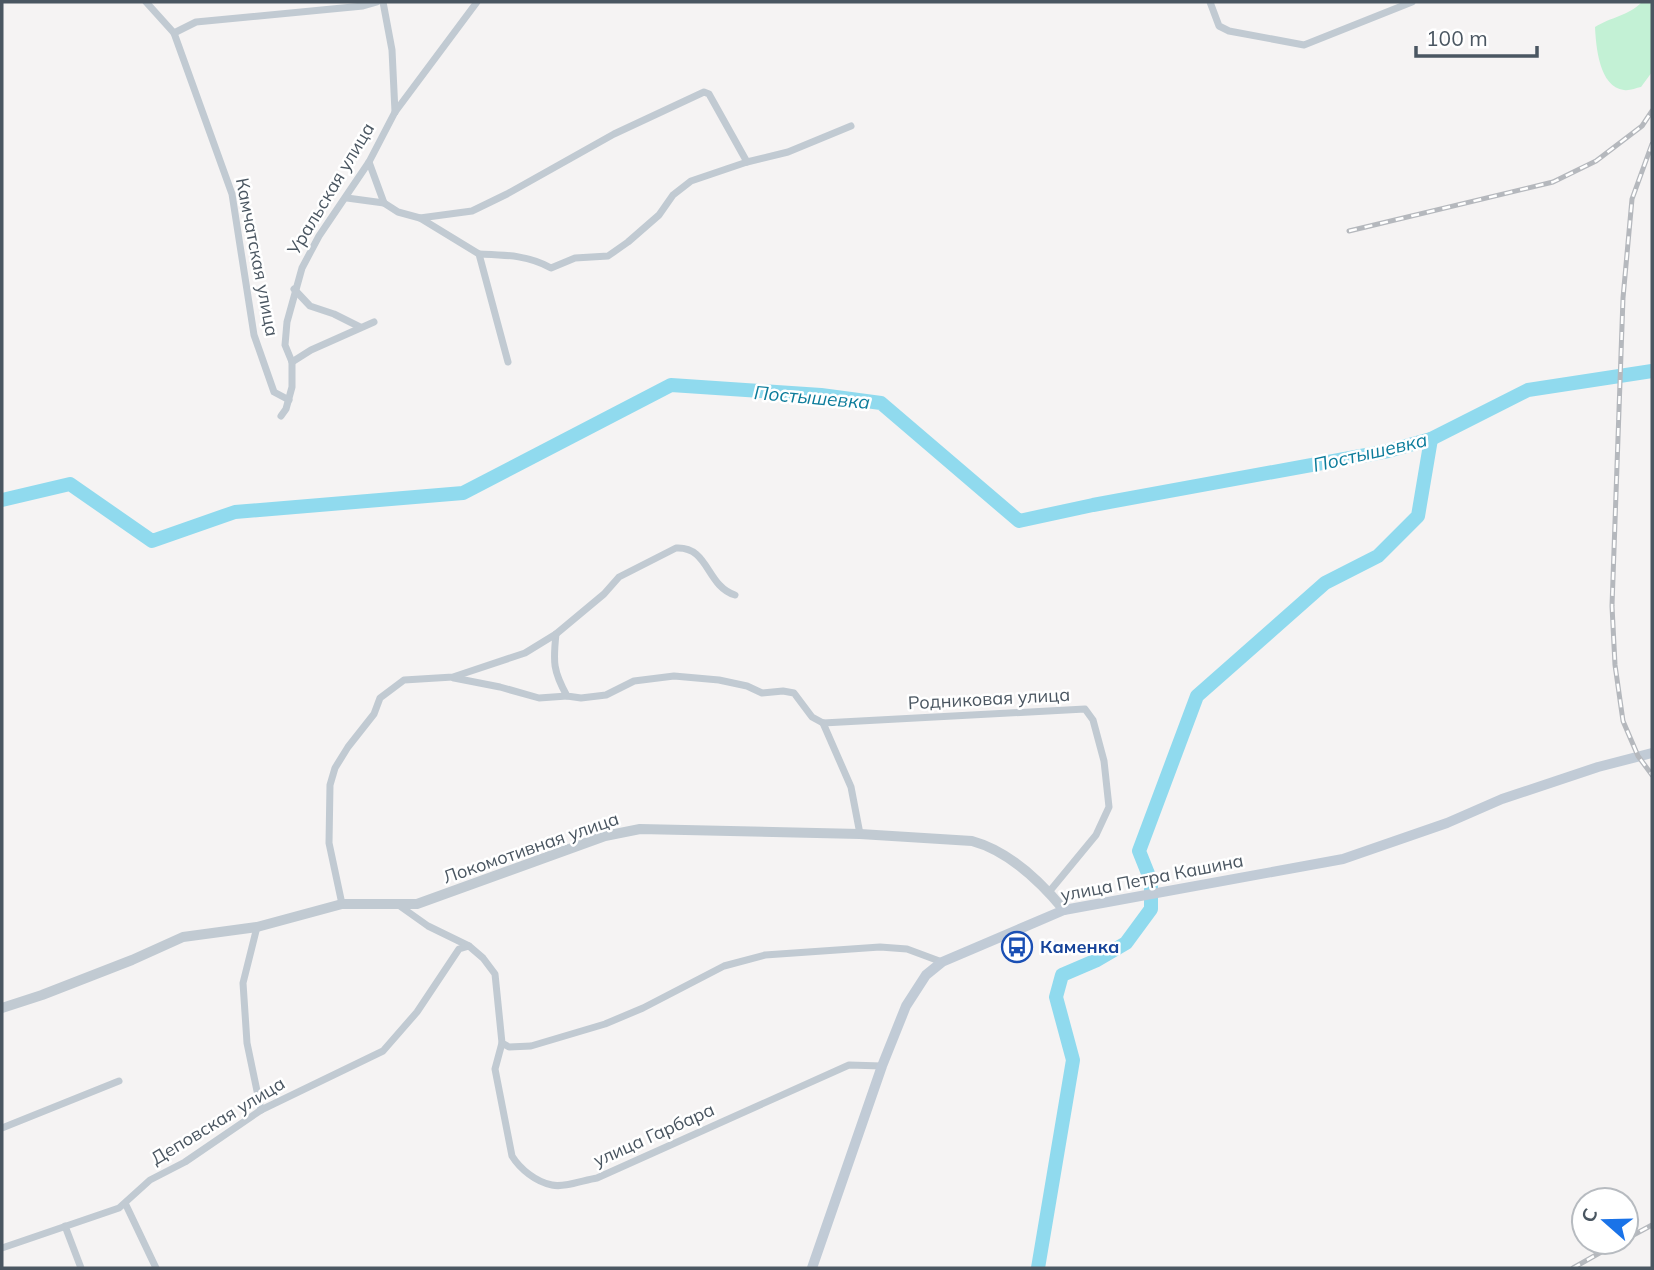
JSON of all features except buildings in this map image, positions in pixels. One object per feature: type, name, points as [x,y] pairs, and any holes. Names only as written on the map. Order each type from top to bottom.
[{"type":"main road","name":"улица Петра Кашина","points":[[812,1268],[882,1066],[915,989],[926,975],[942,962],[1064,910],[1343,859],[1447,823],[1502,799],[1598,767],[1652,753]]},
{"type":"street","name":"Камчатская улица","points":[[146,2],[174,33],[232,194],[254,335],[274,392],[289,400]]},
{"type":"street","points":[[174,33],[196,22],[363,6],[377,2]]},
{"type":"street","points":[[383,2],[392,50],[395,112]]},
{"type":"street","name":"Уральская улица","points":[[281,416],[289,400],[292,362],[285,345],[287,322],[302,268],[319,236],[369,162],[395,112],[477,2]]},
{"type":"street","points":[[1210,2],[1219,26],[1229,31],[1304,45],[1412,2]]},
{"type":"street","points":[[1384,2],[1386,12]]},
{"type":"street","points":[[420,218],[472,211],[614,134],[704,92],[709,94],[747,162]]},
{"type":"street","points":[[347,198],[384,204],[398,212],[420,218],[479,254],[517,255],[551,268],[575,258],[608,256],[628,243],[659,215],[673,195],[691,181],[747,162],[788,152],[851,126]]},
{"type":"street","points":[[369,162],[384,204]]},
{"type":"street","points":[[479,254],[508,362]]},
{"type":"street","points":[[294,289],[310,306],[360,327]]},
{"type":"street","points":[[292,362],[311,350],[374,322]]},
{"type":"street","points":[[342,904],[330,843],[330,785],[335,768],[374,714],[380,698],[404,680],[453,677],[525,653],[556,634],[604,594],[619,577],[676,548],[686,547],[698,553],[717,583],[735,595]]},
{"type":"street","points":[[556,634],[553,664],[567,696]]},
{"type":"street","points":[[453,677],[538,698],[606,695],[634,681],[674,676],[719,680],[747,686],[762,693],[794,693],[812,717],[823,723],[851,787],[860,835]]},
{"type":"street","name":"Родниковая улица","points":[[823,723],[1084,709],[1093,720],[1104,761],[1109,807],[1096,835],[1049,892]]},
{"type":"street","name":"Локомотивная улица","points":[[2,1008],[93,975],[184,937],[257,927],[342,904],[417,904],[605,836],[640,829],[972,841],[989,846],[1021,867],[1049,892],[1064,910]]},
{"type":"street","points":[[397,904],[428,926],[470,946],[483,958],[495,974],[502,1043],[509,1047],[531,1046],[605,1024],[643,1008],[724,966],[765,955],[880,947],[906,949],[942,962]]},
{"type":"street","points":[[257,927],[243,983],[247,1043],[261,1110]]},
{"type":"street","name":"Деповская улица","points":[[2,1248],[125,1205],[150,1180],[185,1162],[261,1110],[383,1051],[417,1012],[459,949],[470,946]]},
{"type":"street","name":"улица Гарбара","points":[[502,1043],[495,1069],[512,1156],[518,1166],[528,1174],[553,1186],[597,1178],[849,1065],[882,1066]]},
{"type":"street","points":[[2,1128],[119,1082]]},
{"type":"street","points":[[125,1205],[156,1268]]},
{"type":"street","points":[[65,1226],[81,1268]]},
{"type":"green space","points":[[1642,2],[1652,2],[1652,72],[1641,87],[1624,90],[1609,82],[1604,74],[1598,54],[1595,27]]},
{"type":"waterway","name":"Постышевка","points":[[2,500],[70,484],[152,541],[235,512],[463,493],[671,385],[821,395],[881,403],[1019,521],[1388,451],[1431,439],[1528,390],[1652,371]]},
{"type":"waterway","name":"Каменка","points":[[1038,1268],[1073,1060],[1056,997],[1062,975],[1097,960],[1126,943],[1151,909],[1151,881],[1139,851],[1197,696],[1325,583],[1378,556],[1418,516],[1431,439]]},
{"type":"railway","points":[[1349,231],[1553,182],[1596,161],[1642,126],[1652,111]]},
{"type":"railway","points":[[1652,144],[1632,199],[1623,298],[1612,606],[1615,665],[1623,721],[1638,756],[1652,775]]},
{"type":"railway","points":[[1640,1231],[1652,1225]]},
{"type":"railway","points":[[1573,1268],[1594,1256]]},
{"type":"place","name":"Каменка","points":[[1017,947]]}]
